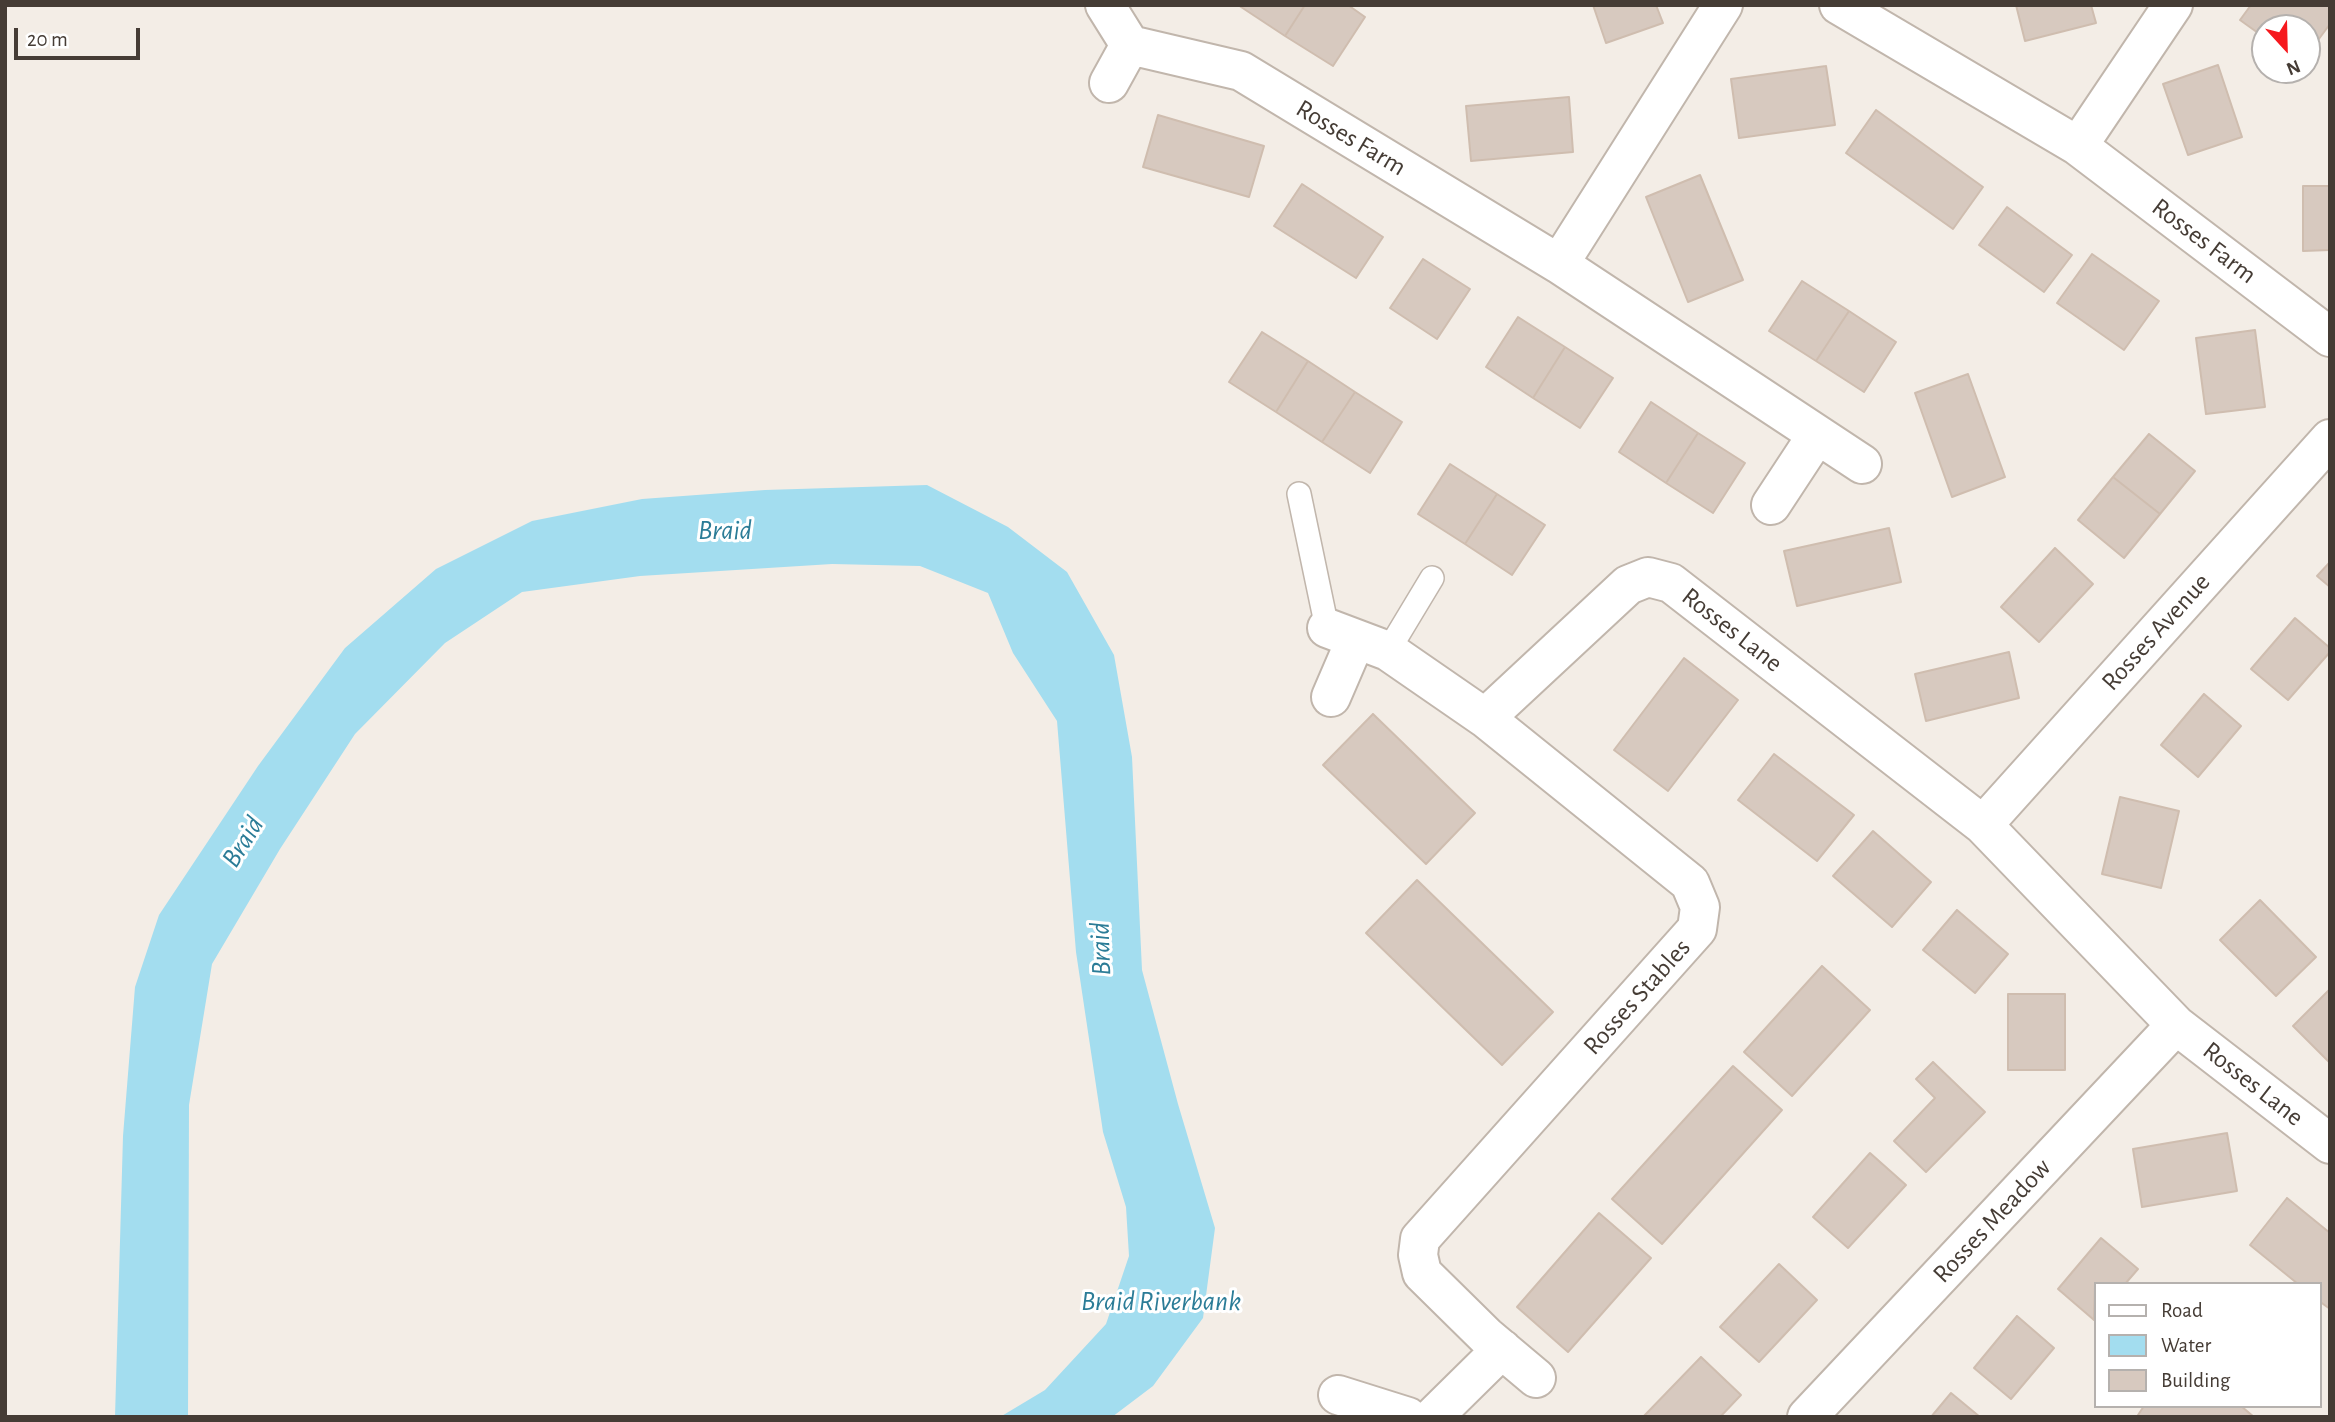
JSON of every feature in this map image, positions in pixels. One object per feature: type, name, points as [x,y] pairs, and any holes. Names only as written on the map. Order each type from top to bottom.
[{"type":"street","points":[[1105,5],[1130,45],[1108,83]]},
{"type":"street","points":[[1559,264],[1723,5]]},
{"type":"street","name":"Rosses Farm","points":[[1839,5],[2078,146],[2330,337]]},
{"type":"street","points":[[2078,146],[2173,5]]},
{"type":"street","name":"Rosses Farm","points":[[1130,45],[1241,71],[1559,264],[1863,464]]},
{"type":"street","points":[[1771,505],[1817,435]]},
{"type":"street","name":"Rosses Avenue","points":[[1983,825],[2330,439]]},
{"type":"street","name":"Rosses Lane","points":[[1485,718],[1628,584],[1648,577],[1671,583],[1983,825],[2176,1025],[2330,1144]]},
{"type":"street","points":[[1331,697],[1357,639]]},
{"type":"street","name":"Rosses Stables","points":[[1357,639],[1485,718],[1690,883],[1700,907],[1697,929],[1420,1239],[1418,1255],[1422,1273],[1536,1378]]},
{"type":"street","name":"Rosses Meadow","points":[[1807,1417],[2176,1025]]},
{"type":"street","points":[[1433,1417],[1502,1349]]},
{"type":"street","points":[[1338,1395],[1408,1417]]},
{"type":"lane","points":[[1299,494],[1357,639],[1432,578]]},
{"type":"water","name":"Braid Riverbank","points":[[927,485],[1008,527],[1067,572],[1114,655],[1132,757],[1142,970],[1215,1228],[1203,1318],[1153,1386],[1112,1417],[1000,1417],[1045,1390],[1106,1324],[1129,1256],[1126,1207],[1103,1132],[1076,952],[1057,721],[1013,653],[988,593],[920,566],[832,564],[640,576],[522,592],[445,643],[355,734],[280,849],[212,964],[189,1105],[188,1417],[115,1417],[123,1136],[135,987],[159,915],[258,766],[345,648],[436,569],[532,521],[642,499],[765,490]]},
{"type":"building","points":[[1238,5],[1305,5],[1285,36]]},
{"type":"building","points":[[1305,5],[1348,5],[1365,17],[1333,66],[1285,36]]},
{"type":"building","points":[[1593,5],[1656,5],[1663,23],[1606,43]]},
{"type":"building","points":[[2016,5],[2091,5],[2096,23],[2025,41]]},
{"type":"building","points":[[2251,5],[2330,5],[2330,24],[2321,36],[2321,14],[2251,14],[2251,28],[2240,20]]},
{"type":"building","points":[[2218,65],[2242,137],[2188,155],[2163,84]]},
{"type":"building","points":[[1826,66],[1835,125],[1739,138],[1731,79]]},
{"type":"building","points":[[1569,97],[1573,152],[1471,161],[1466,106]]},
{"type":"building","points":[[1876,110],[1983,187],[1953,229],[1846,153]]},
{"type":"building","points":[[1158,115],[1264,146],[1249,197],[1143,167]]},
{"type":"building","points":[[1700,175],[1743,280],[1688,302],[1646,197]]},
{"type":"building","points":[[1302,184],[1383,237],[1356,278],[1274,226]]},
{"type":"building","points":[[2303,186],[2330,186],[2330,250],[2303,251]]},
{"type":"building","points":[[2007,207],[2072,255],[2044,292],[1979,245]]},
{"type":"building","points":[[2092,254],[2159,301],[2124,350],[2057,303]]},
{"type":"building","points":[[1423,259],[1470,289],[1437,339],[1390,308]]},
{"type":"building","points":[[1802,281],[1849,311],[1816,361],[1769,331]]},
{"type":"building","points":[[1849,311],[1896,342],[1864,392],[1816,361]]},
{"type":"building","points":[[1518,317],[1565,347],[1533,398],[1486,367]]},
{"type":"building","points":[[2255,330],[2265,407],[2206,414],[2196,338]]},
{"type":"building","points":[[1262,332],[1308,361],[1276,412],[1229,382]]},
{"type":"building","points":[[1565,347],[1613,378],[1580,428],[1533,398]]},
{"type":"building","points":[[1308,361],[1355,392],[1322,442],[1276,412]]},
{"type":"building","points":[[1968,374],[2005,477],[1952,497],[1915,393]]},
{"type":"building","points":[[1355,392],[1402,422],[1370,473],[1322,442]]},
{"type":"building","points":[[1651,402],[1698,433],[1666,483],[1619,452]]},
{"type":"building","points":[[1698,433],[1745,463],[1713,513],[1666,483]]},
{"type":"building","points":[[2149,434],[2195,471],[2160,514],[2113,477]]},
{"type":"building","points":[[1450,464],[1497,494],[1465,544],[1418,514]]},
{"type":"building","points":[[2113,477],[2160,514],[2124,558],[2078,520]]},
{"type":"building","points":[[1497,494],[1545,525],[1512,575],[1465,544]]},
{"type":"building","points":[[1889,528],[1901,582],[1797,606],[1784,551]]},
{"type":"building","points":[[2055,548],[2093,584],[2039,642],[2001,607]]},
{"type":"building","points":[[2330,562],[2330,587],[2317,576]]},
{"type":"building","points":[[2295,618],[2330,648],[2330,652],[2288,700],[2251,669]]},
{"type":"building","points":[[2009,652],[2019,698],[1926,721],[1915,674]]},
{"type":"building","points":[[1684,658],[1738,700],[1668,791],[1614,750]]},
{"type":"building","points":[[2204,694],[2241,726],[2198,777],[2161,745]]},
{"type":"building","points":[[1373,714],[1475,813],[1426,864],[1323,765]]},
{"type":"building","points":[[1774,754],[1854,815],[1817,861],[1738,800]]},
{"type":"building","points":[[2120,797],[2179,811],[2161,888],[2102,874]]},
{"type":"building","points":[[1873,831],[1931,882],[1892,927],[1833,876]]},
{"type":"building","points":[[1417,880],[1553,1012],[1502,1065],[1366,933]]},
{"type":"building","points":[[2260,900],[2316,957],[2276,996],[2220,940]]},
{"type":"building","points":[[1957,910],[2008,954],[1975,993],[1923,950]]},
{"type":"building","points":[[1822,966],[1870,1010],[1792,1096],[1744,1052]]},
{"type":"building","points":[[2330,989],[2330,1063],[2293,1026]]},
{"type":"building","points":[[2008,994],[2065,994],[2065,1070],[2008,1070]]},
{"type":"building","points":[[1933,1062],[1985,1112],[1926,1172],[1894,1141],[1935,1098],[1916,1079]]},
{"type":"building","points":[[1733,1066],[1782,1110],[1662,1244],[1612,1199]]},
{"type":"building","points":[[2227,1133],[2237,1191],[2142,1207],[2133,1149]]},
{"type":"building","points":[[1870,1153],[1906,1185],[1848,1248],[1813,1217]]},
{"type":"building","points":[[2287,1198],[2330,1233],[2330,1309],[2321,1302],[2321,1282],[2296,1282],[2250,1245]]},
{"type":"building","points":[[1599,1213],[1651,1258],[1568,1352],[1517,1307]]},
{"type":"building","points":[[2101,1238],[2138,1269],[2127,1282],[2094,1282],[2094,1320],[2058,1289]]},
{"type":"building","points":[[1779,1264],[1817,1300],[1759,1362],[1720,1327]]},
{"type":"building","points":[[2017,1316],[2054,1348],[2011,1399],[1974,1368]]},
{"type":"building","points":[[1701,1357],[1741,1395],[1720,1417],[1643,1417]]},
{"type":"building","points":[[1951,1393],[1980,1417],[1931,1417]]},
{"type":"building","points":[[2143,1408],[2243,1408],[2254,1417],[2140,1417],[2138,1415]]},
{"type":"water label","name":"Braid","points":[[725,531]]},
{"type":"water label","name":"Braid","points":[[243,842]]},
{"type":"water label","name":"Braid","points":[[1101,949]]}]
